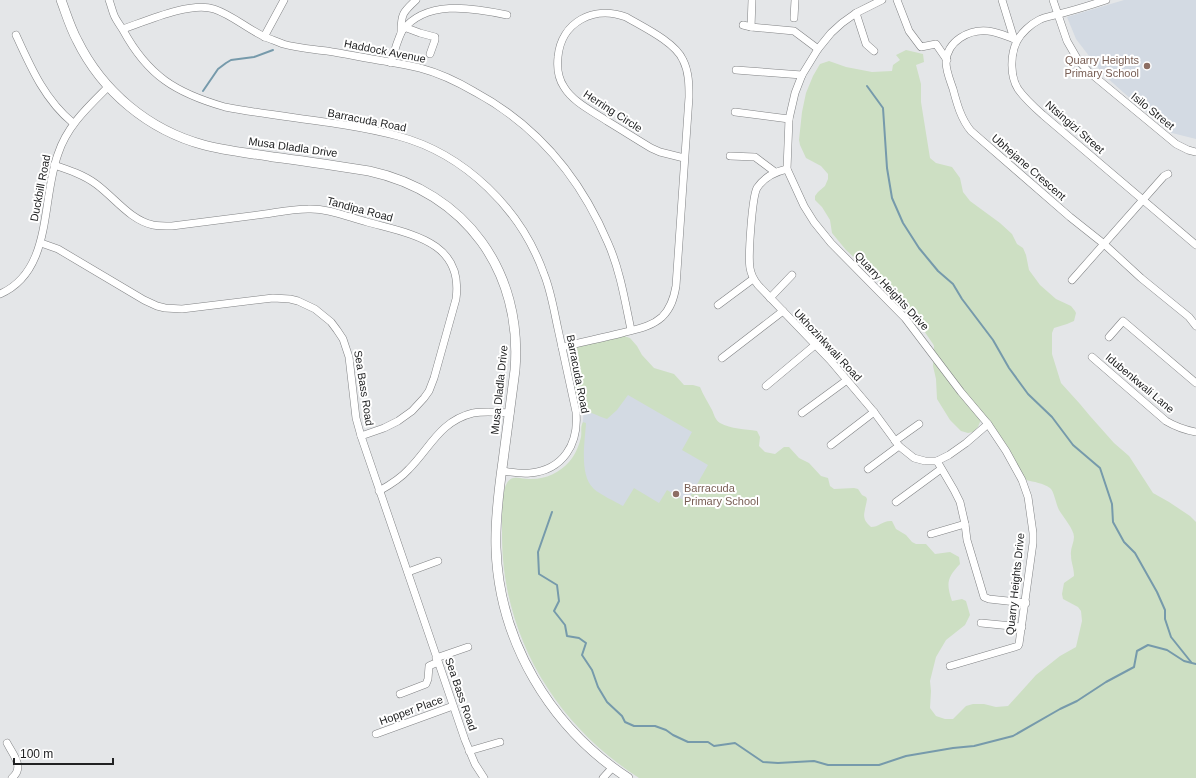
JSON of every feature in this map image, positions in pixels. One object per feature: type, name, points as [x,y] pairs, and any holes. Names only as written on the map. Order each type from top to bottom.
[{"type":"street","name":"Musa Dladla Drive","points":[[62,0],[72,29],[91,64],[108,87],[143,117],[166,130],[203,145],[379,173],[402,181],[434,197],[448,208],[466,224],[486,248],[497,268],[508,294],[514,321],[516,352],[510,413],[496,518],[496,548],[501,590],[506,615],[512,634],[530,672],[554,710],[589,749],[612,768],[628,778]]},
{"type":"street","name":"Barracuda Road","points":[[109,0],[114,15],[130,44],[154,72],[175,88],[193,97],[225,107],[368,129],[412,140],[435,151],[464,168],[478,178],[500,200],[519,224],[530,242],[548,284],[576,414],[576,428],[573,443],[565,456],[558,462],[545,470],[530,473],[502,471]]},
{"type":"street","points":[[264,37],[284,0]]},
{"type":"street","points":[[402,31],[402,15],[416,0]]},
{"type":"street","points":[[751,27],[752,0]]},
{"type":"street","points":[[794,18],[795,0]]},
{"type":"street","name":"Quarry Heights Drive","points":[[882,0],[856,13],[831,33],[818,49],[802,75],[795,93],[789,119],[787,169],[804,206],[814,222],[831,242],[905,318],[988,424],[1015,466],[1028,497],[1033,533],[1020,644],[1018,646],[950,666]]},
{"type":"street","points":[[897,0],[909,31],[921,47],[936,44],[947,60]]},
{"type":"street","points":[[1002,0],[1016,40]]},
{"type":"street","name":"Isilo Street","points":[[1053,0],[1070,46],[1078,60],[1089,72],[1176,144],[1196,152]]},
{"type":"street","points":[[1016,40],[1035,23],[1046,18],[1106,0]]},
{"type":"street","points":[[391,63],[402,31],[408,21],[429,6],[439,3],[452,3],[507,15]]},
{"type":"street","name":"Haddock Avenue","points":[[123,29],[182,9],[204,6],[226,14],[264,37],[290,46],[420,68],[467,87],[490,100],[527,127],[558,158],[585,196],[609,244],[619,276],[631,330]]},
{"type":"street","name":"Herring Circle","points":[[562,346],[600,339],[646,327],[656,322],[666,313],[674,299],[678,263],[689,97],[689,82],[683,59],[670,44],[626,17],[618,14],[603,13],[591,15],[578,21],[562,38],[559,52],[558,64],[560,77],[564,87],[574,99],[583,106],[651,148],[660,152],[684,158]]},
{"type":"street","points":[[856,13],[866,44],[874,51]]},
{"type":"street","points":[[743,25],[794,31],[818,49]]},
{"type":"street","points":[[402,31],[435,37],[430,54]]},
{"type":"street","points":[[947,60],[949,49],[953,43],[958,38],[973,32],[989,31],[1016,40]]},
{"type":"street","points":[[16,35],[38,80],[49,98],[73,123]]},
{"type":"street","name":"Ntsingizi Street","points":[[1016,40],[1013,54],[1013,77],[1017,88],[1024,96],[1043,115],[1196,245]]},
{"type":"street","name":"Ubhejane Crescent","points":[[947,60],[947,70],[960,111],[966,125],[971,131],[1070,217],[1104,244],[1141,278],[1189,318],[1196,326]]},
{"type":"street","points":[[736,70],[802,75]]},
{"type":"street","name":"Duckbill Road","points":[[0,294],[10,289],[24,276],[37,256],[41,242],[54,165],[63,140],[73,123],[108,87]]},
{"type":"street","points":[[735,112],[789,119]]},
{"type":"street","points":[[730,156],[755,157],[775,172]]},
{"type":"street","name":"Tandipa Road","points":[[54,165],[77,173],[90,180],[134,216],[154,225],[172,226],[301,209],[313,209],[393,229],[424,239],[438,248],[446,256],[452,266],[456,275],[458,290],[431,385],[419,405],[404,418],[384,428],[361,436]]},
{"type":"street","points":[[718,305],[753,279],[750,270],[749,255],[755,192],[762,181],[775,172],[787,169]]},
{"type":"street","points":[[1072,280],[1164,176],[1168,174]]},
{"type":"street","name":"Sea Bass Road","points":[[41,242],[58,249],[144,300],[157,306],[172,309],[190,309],[236,302],[282,298],[298,301],[315,309],[338,330],[347,348],[351,369],[356,418],[361,436],[453,706],[469,751],[481,777]]},
{"type":"street","points":[[770,298],[792,275]]},
{"type":"street","name":"Ukhozinkwali Road","points":[[753,279],[830,360],[874,412],[897,443],[914,458],[925,461],[937,461]]},
{"type":"street","points":[[722,358],[782,311]]},
{"type":"street","name":"Idubenkwali Lane","points":[[1109,337],[1123,321],[1196,384]]},
{"type":"street","points":[[766,386],[815,345]]},
{"type":"street","name":"Idubenkwali Lane","points":[[1092,357],[1166,421],[1180,428],[1196,432]]},
{"type":"street","points":[[802,412],[847,380]]},
{"type":"street","points":[[379,491],[392,484],[409,470],[432,440],[450,423],[459,418],[482,412],[510,413]]},
{"type":"street","points":[[831,445],[874,412]]},
{"type":"street","points":[[868,469],[920,424]]},
{"type":"street","points":[[988,424],[966,443],[949,455],[937,461],[961,506],[967,540],[984,597],[989,599],[1026,603]]},
{"type":"street","points":[[896,502],[941,469]]},
{"type":"street","points":[[931,534],[965,524]]},
{"type":"street","points":[[408,572],[438,561]]},
{"type":"street","points":[[981,623],[1022,627]]},
{"type":"street","points":[[400,694],[426,684],[429,667],[437,660],[468,647]]},
{"type":"street","name":"Hopper Place","points":[[376,734],[453,706]]},
{"type":"street","points":[[469,751],[500,742]]},
{"type":"street","points":[[7,743],[19,769],[12,778]]},
{"type":"street","points":[[603,778],[612,768]]},
{"type":"shaded area","name":"Quarry Heights Primary School","points":[[1124,0],[1196,0],[1196,139],[1172,133],[1124,93],[1103,74],[1076,39],[1067,17]]},
{"type":"shaded area","name":"Barracuda Primary School","points":[[632,392],[786,471],[734,596],[574,517],[584,409]]},
{"type":"green space","points":[[906,50],[923,54],[924,62],[916,65],[921,84],[921,102],[930,158],[936,163],[952,167],[960,178],[963,192],[970,201],[1000,223],[1012,234],[1017,244],[1023,248],[1029,270],[1040,285],[1056,299],[1071,306],[1076,313],[1074,321],[1054,328],[1052,333],[1052,354],[1061,383],[1114,443],[1129,456],[1153,493],[1190,516],[1196,522],[1196,778],[639,778],[609,756],[582,731],[559,704],[539,674],[523,642],[512,608],[504,572],[502,508],[505,487],[512,478],[535,479],[546,477],[561,469],[569,462],[579,444],[583,422],[586,423],[584,466],[589,482],[598,492],[623,506],[634,488],[659,503],[667,490],[687,502],[708,465],[682,450],[692,432],[628,395],[617,410],[607,419],[587,411],[580,410],[569,359],[571,353],[578,346],[624,336],[630,338],[642,355],[654,368],[674,374],[684,385],[700,387],[718,422],[733,428],[757,431],[760,437],[759,446],[765,452],[775,454],[784,447],[789,447],[799,458],[809,463],[821,476],[828,478],[830,486],[834,489],[858,489],[867,499],[864,518],[871,527],[892,521],[896,529],[906,535],[912,542],[916,544],[926,544],[935,554],[950,552],[959,557],[960,564],[952,573],[948,585],[952,601],[962,599],[966,601],[970,615],[965,625],[946,640],[936,657],[930,681],[930,708],[936,716],[945,719],[953,719],[966,706],[973,704],[984,704],[996,707],[1008,706],[1036,675],[1060,656],[1076,647],[1082,621],[1081,611],[1078,607],[1063,599],[1062,594],[1064,583],[1074,576],[1071,553],[1074,534],[1059,510],[1050,488],[1026,480],[1008,447],[987,417],[984,417],[973,432],[968,433],[961,431],[950,420],[937,399],[936,379],[933,366],[933,344],[918,322],[896,300],[886,287],[846,250],[832,233],[830,220],[822,207],[815,200],[815,196],[825,186],[828,179],[828,174],[821,166],[806,158],[799,140],[806,93],[820,64],[829,61],[846,67],[872,72],[892,71],[893,65],[900,60],[896,55]]},
{"type":"waterway","points":[[203,91],[218,69],[231,60],[254,57],[273,50]]},
{"type":"waterway","points":[[867,86],[883,108],[887,168],[892,198],[903,223],[919,248],[938,271],[953,284],[962,299],[993,340],[1009,368],[1028,394],[1052,417],[1073,445],[1100,468],[1112,504],[1113,522],[1124,542],[1135,553],[1157,592],[1165,610],[1165,619],[1171,637],[1191,662]]},
{"type":"waterway","points":[[552,512],[538,552],[539,574],[557,585],[559,601],[554,611],[565,625],[567,636],[579,638],[586,643],[582,655],[592,670],[598,687],[607,702],[622,716],[625,722],[634,726],[655,726],[688,742],[708,742],[714,746],[735,743],[763,762],[778,763],[814,761],[828,765],[879,765],[906,756],[974,746],[1013,736],[1077,701],[1106,682],[1134,667],[1137,651],[1148,645],[1167,650],[1184,661],[1196,664]]},
{"type":"place","name":"Quarry Heights Primary School","points":[[1147,66]]},
{"type":"place","name":"Barracuda Primary School","points":[[676,494]]}]
